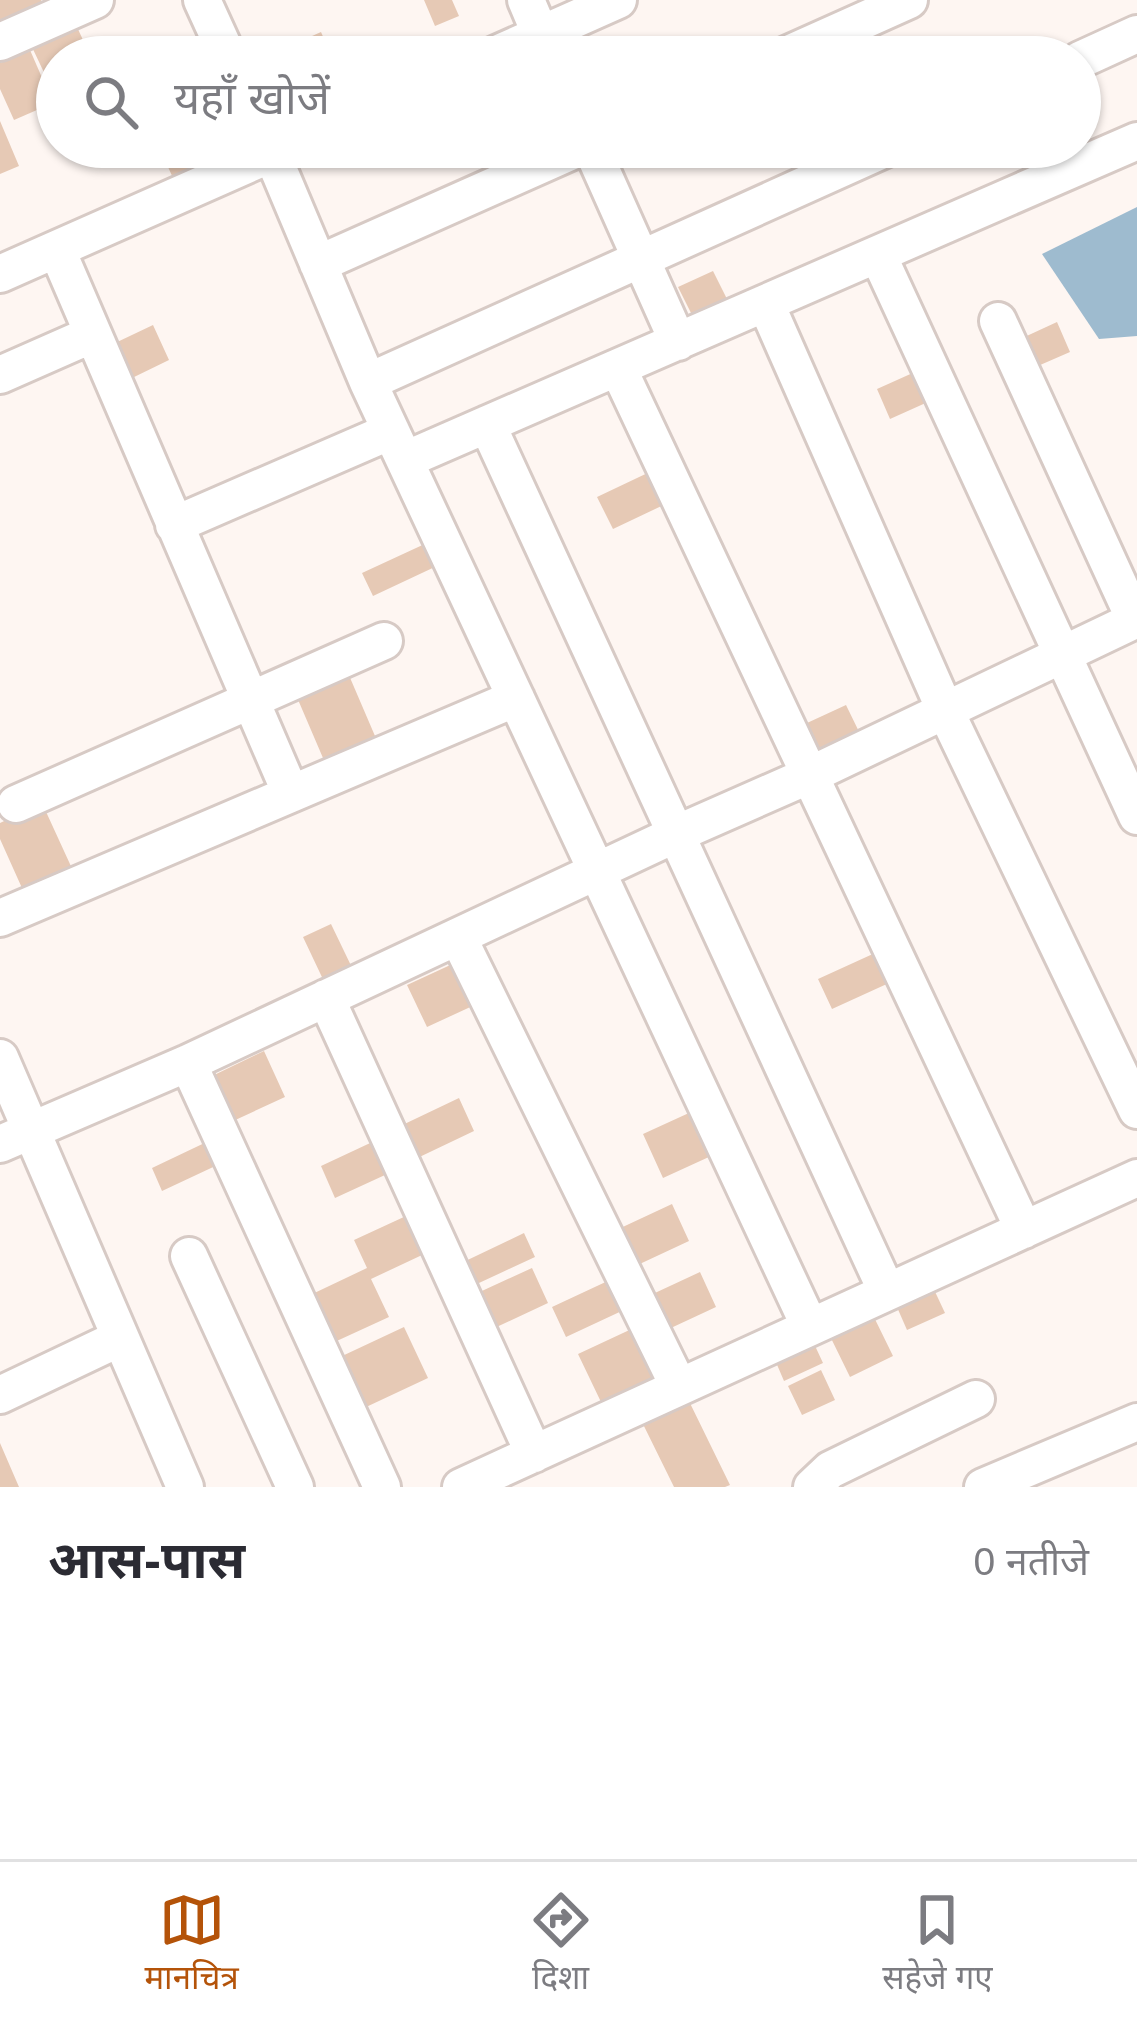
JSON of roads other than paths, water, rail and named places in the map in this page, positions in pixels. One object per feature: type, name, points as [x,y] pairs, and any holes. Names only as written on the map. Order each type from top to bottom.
[{"type":"street","points":[[0,42],[95,0]]},
{"type":"street","points":[[202,0],[218,36]]},
{"type":"street","points":[[526,0],[541,36]]},
{"type":"street","points":[[561,36],[618,0]]},
{"type":"street","points":[[829,36],[909,0]]},
{"type":"street","points":[[1101,50],[1137,34]]},
{"type":"street","points":[[1101,157],[1137,141]]},
{"type":"street","points":[[0,274],[235,168]]},
{"type":"street","points":[[283,168],[368,382],[810,1327]]},
{"type":"street","points":[[318,264],[533,168]]},
{"type":"street","points":[[601,168],[678,342]]},
{"type":"street","points":[[368,382],[843,168]]},
{"type":"street","points":[[175,524],[398,446],[487,424],[1076,168]]},
{"type":"street","points":[[56,250],[291,794]]},
{"type":"street","points":[[878,255],[1137,816]]},
{"type":"street","points":[[766,304],[945,710],[1137,1111]]},
{"type":"street","points":[[15,1138],[810,776],[1136,619],[998,321]]},
{"type":"street","points":[[0,375],[93,334]]},
{"type":"street","points":[[618,368],[1024,1230]]},
{"type":"street","points":[[487,424],[887,1292]]},
{"type":"street","points":[[16,804],[385,641]]},
{"type":"street","points":[[0,918],[517,698]]},
{"type":"street","points":[[458,937],[679,1388]]},
{"type":"street","points":[[326,998],[533,1454]]},
{"type":"street","points":[[0,1058],[15,1138],[120,1338],[185,1487]]},
{"type":"street","points":[[188,1063],[382,1487]]},
{"type":"street","points":[[461,1487],[1137,1178]]},
{"type":"street","points":[[189,1256],[296,1487]]},
{"type":"street","points":[[0,1395],[120,1338]]},
{"type":"street","points":[[812,1487],[830,1470],[976,1399]]},
{"type":"street","points":[[983,1487],[1137,1422]]},
{"type":"water","points":[[1137,207],[1137,336],[1099,339],[1042,254]]}]
